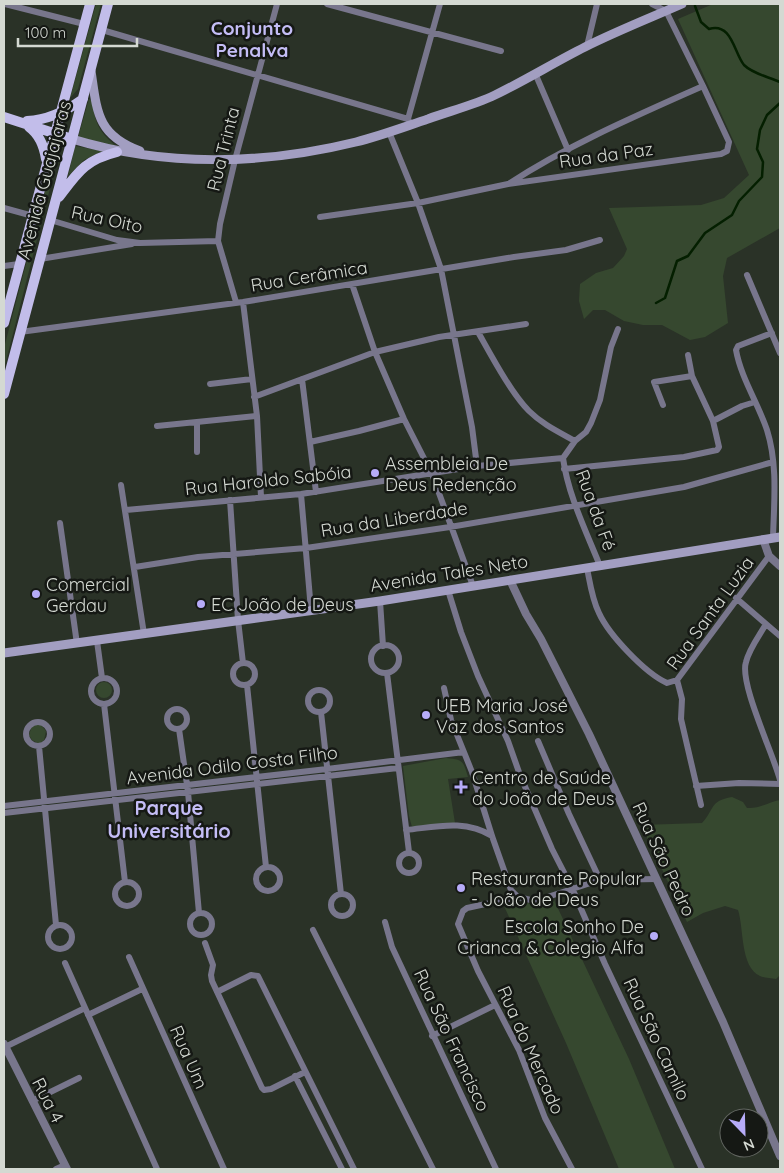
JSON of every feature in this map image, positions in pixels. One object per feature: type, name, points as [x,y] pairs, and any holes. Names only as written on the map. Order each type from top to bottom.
[{"type":"main road","name":"Avenida Guajajaras","points":[[4,323],[90,4]]},
{"type":"main road","name":"Avenida Guajajaras","points":[[4,394],[108,4]]},
{"type":"main road","points":[[4,117],[117,152],[160,157],[194,160],[235,160],[319,150],[357,142],[389,132],[410,122],[484,99],[587,46],[682,4]]},
{"type":"main road","points":[[91,69],[98,110],[111,135],[127,146],[160,157]]},
{"type":"main road","points":[[21,122],[40,120],[60,114],[83,99]]},
{"type":"main road","points":[[21,122],[37,134],[47,162]]},
{"type":"main road","points":[[56,200],[87,164],[97,158],[117,152]]},
{"type":"main road","name":"Avenida Tales Neto","points":[[4,653],[380,601],[777,538]]},
{"type":"street","points":[[5,4],[84,24]]},
{"type":"street","name":"Rua Trinta","points":[[236,302],[218,241],[220,224],[235,160],[277,4]]},
{"type":"street","points":[[327,4],[501,51]]},
{"type":"street","points":[[102,30],[258,75],[410,122],[440,4]]},
{"type":"street","points":[[587,46],[597,4]]},
{"type":"street","points":[[652,4],[666,10]]},
{"type":"street","name":"Rua da Paz","points":[[320,217],[418,203],[508,184],[721,154],[727,151],[729,142],[666,10]]},
{"type":"street","points":[[535,73],[568,150]]},
{"type":"street","points":[[508,184],[568,150],[642,113],[703,86]]},
{"type":"street","points":[[389,132],[418,203],[441,269],[470,412],[477,466]]},
{"type":"street","points":[[4,208],[32,216]]},
{"type":"street","name":"Rua Oito","points":[[50,220],[109,238],[140,243],[218,241]]},
{"type":"street","name":"Rua Cerâmica","points":[[20,332],[243,302],[566,250],[600,240]]},
{"type":"street","points":[[40,259],[140,243]]},
{"type":"street","points":[[4,266],[20,264]]},
{"type":"street","points":[[747,274],[780,353]]},
{"type":"street","points":[[352,284],[374,352],[404,419],[432,474],[473,586]]},
{"type":"street","points":[[243,302],[257,416],[260,497]]},
{"type":"street","points":[[254,397],[374,352],[453,334],[526,324]]},
{"type":"street","name":"Rua da Fé","points":[[600,566],[575,504],[564,469],[563,458],[575,441],[586,432],[600,400],[611,346],[618,329]]},
{"type":"street","points":[[478,332],[517,396],[529,411],[551,428],[575,441]]},
{"type":"street","points":[[772,332],[738,346],[736,350],[754,402],[767,430],[778,485],[777,538]]},
{"type":"street","points":[[564,469],[684,457],[717,450],[719,447],[713,421],[692,376],[688,355]]},
{"type":"street","points":[[664,405],[654,384],[657,380],[692,376]]},
{"type":"street","points":[[210,384],[252,379]]},
{"type":"street","points":[[302,379],[316,492]]},
{"type":"street","points":[[713,421],[754,402]]},
{"type":"street","points":[[157,426],[257,416]]},
{"type":"street","points":[[310,442],[359,432],[404,419]]},
{"type":"street","points":[[196,452],[197,423]]},
{"type":"street","name":"Rua Haroldo Sabóia","points":[[126,510],[301,494],[477,466],[563,458]]},
{"type":"street","name":"Rua da Liberdade","points":[[135,567],[234,553],[306,548],[450,526],[684,487],[773,462]]},
{"type":"street","points":[[121,485],[144,634]]},
{"type":"street","points":[[301,494],[311,610]]},
{"type":"street","points":[[230,500],[238,620],[243,662]]},
{"type":"street","points":[[60,523],[78,644]]},
{"type":"street","points":[[763,540],[769,556],[780,566]]},
{"type":"street","name":"Rua Santa Luzia","points":[[701,805],[681,719],[682,699],[677,680],[769,556]]},
{"type":"street","points":[[587,568],[595,602],[605,624],[627,650],[648,670],[667,683],[677,680]]},
{"type":"street","name":"Rua São Pedro","points":[[510,580],[589,734],[657,879],[778,1143],[780,1156]]},
{"type":"street","name":"Rua São Camilo","points":[[448,590],[461,632],[478,676],[508,741],[520,775],[552,850],[572,888],[605,964],[702,1169]]},
{"type":"street","points":[[736,598],[780,636]]},
{"type":"street","points":[[380,601],[383,646]]},
{"type":"street","points":[[766,624],[746,662],[744,674],[747,688],[775,761],[780,780]]},
{"type":"street","points":[[96,641],[102,678]]},
{"type":"street","points":[[378,647],[391,647],[399,657],[398,666],[387,673],[378,672],[372,664],[372,655],[378,647]]},
{"type":"street","points":[[243,662],[252,665],[256,672],[254,680],[247,685],[240,685],[233,677],[235,668],[243,662]]},
{"type":"street","points":[[387,673],[409,852]]},
{"type":"street","points":[[102,678],[110,680],[115,685],[116,690],[115,698],[104,704],[96,702],[91,695],[94,682],[102,678]]},
{"type":"street","points":[[247,685],[266,867]]},
{"type":"street","points":[[444,688],[451,720],[472,772],[511,890],[518,897],[535,901],[600,880],[657,879]]},
{"type":"street","points":[[104,704],[125,882]]},
{"type":"street","points":[[321,712],[341,894]]},
{"type":"street","points":[[179,729],[199,913]]},
{"type":"street","points":[[538,741],[600,880]]},
{"type":"street","points":[[39,746],[56,925]]},
{"type":"street","name":"Avenida Odilo Costa Filho","points":[[327,773],[397,760],[464,752]]},
{"type":"street","name":"Avenida Odilo Costa Filho","points":[[4,806],[116,801],[187,789],[327,773],[398,768]]},
{"type":"street","points":[[696,786],[739,783],[780,784]]},
{"type":"street","name":"Avenida Odilo Costa Filho","points":[[4,813],[115,793],[187,789]]},
{"type":"street","points":[[406,830],[471,826],[482,824],[487,820]]},
{"type":"street","points":[[471,826],[492,836]]},
{"type":"street","name":"Rua do Mercado","points":[[518,897],[474,905],[463,911],[458,924],[495,1005],[519,1050],[544,1118],[572,1169]]},
{"type":"street","name":"Rua São Francisco","points":[[385,922],[392,948],[496,1169]]},
{"type":"street","points":[[313,930],[433,1169]]},
{"type":"street","points":[[205,942],[213,963],[211,978],[263,1089],[271,1089],[305,1072]]},
{"type":"street","name":"Rua Um","points":[[129,957],[224,1169]]},
{"type":"street","points":[[65,963],[157,1169]]},
{"type":"street","points":[[217,992],[251,975],[258,976],[354,1169]]},
{"type":"street","points":[[88,1015],[142,989]]},
{"type":"street","points":[[432,1036],[495,1005]]},
{"type":"street","points":[[5,1050],[84,1008]]},
{"type":"street","name":"Rua 4","points":[[5,1050],[66,1167]]},
{"type":"street","points":[[295,1076],[342,1169]]},
{"type":"street","points":[[32,1101],[79,1078]]},
{"type":"street","points":[[338,1161],[347,1156]]},
{"type":"street","points":[[56,1169],[66,1167]]},
{"type":"green space","points":[[96,4],[101,4],[78,89],[70,98]]},
{"type":"green space","points":[[713,4],[780,4],[780,228],[727,258],[723,276],[728,323],[705,337],[690,340],[662,325],[643,325],[624,321],[605,310],[593,310],[584,319],[579,301],[580,284],[596,273],[613,268],[624,256],[627,249],[609,208],[701,205],[724,198],[749,175],[678,19]]},
{"type":"green space","points":[[89,99],[92,101],[98,126],[115,145],[78,137]]},
{"type":"green space","points":[[75,146],[103,151],[84,160],[68,176]]},
{"type":"green space","points":[[55,153],[59,153],[4,369],[4,348]]},
{"type":"green space","points":[[104,682],[110,684],[112,690],[110,696],[104,698],[98,696],[96,690],[98,684]]},
{"type":"green space","points":[[36,723],[40,724],[46,731],[44,740],[39,744],[32,740],[29,735],[32,726]]},
{"type":"green space","points":[[446,758],[462,762],[468,777],[448,779],[455,823],[412,827],[403,766]]},
{"type":"green space","points":[[732,797],[743,802],[747,808],[780,800],[780,975],[776,979],[760,976],[749,964],[738,910],[725,906],[703,913],[687,922],[641,825],[702,823],[716,803]]},
{"type":"green space","points":[[554,900],[629,1059],[675,1169],[619,1169],[566,1043],[504,906],[523,902],[538,905]]},
{"type":"waterway","points":[[695,6],[701,22],[709,29],[717,28],[728,34],[744,65],[756,73],[780,82]]},
{"type":"waterway","points":[[656,303],[665,298],[677,261],[688,256],[705,233],[732,215],[739,201],[762,177],[763,162],[757,149],[760,130],[767,115],[780,103]]},
{"type":"place","name":"Assembleia De Deus Redenção","points":[[375,473]]},
{"type":"place","name":"Comercial Gerdau","points":[[36,594]]},
{"type":"place","name":"EC João de Deus","points":[[201,604]]},
{"type":"place","name":"UEB Maria José Vaz dos Santos","points":[[426,715]]},
{"type":"place","name":"Centro de Saúde do João de Deus","points":[[461,787]]},
{"type":"place","name":"Restaurante Popular - João de Deus","points":[[461,888]]},
{"type":"place","name":"Escola Sonho De Crianca & Colegio Alfa","points":[[654,936]]},
{"type":"district","name":"Conjunto Penalva","points":[[252,39]]},
{"type":"district","name":"Parque Universitário","points":[[169,818]]}]
